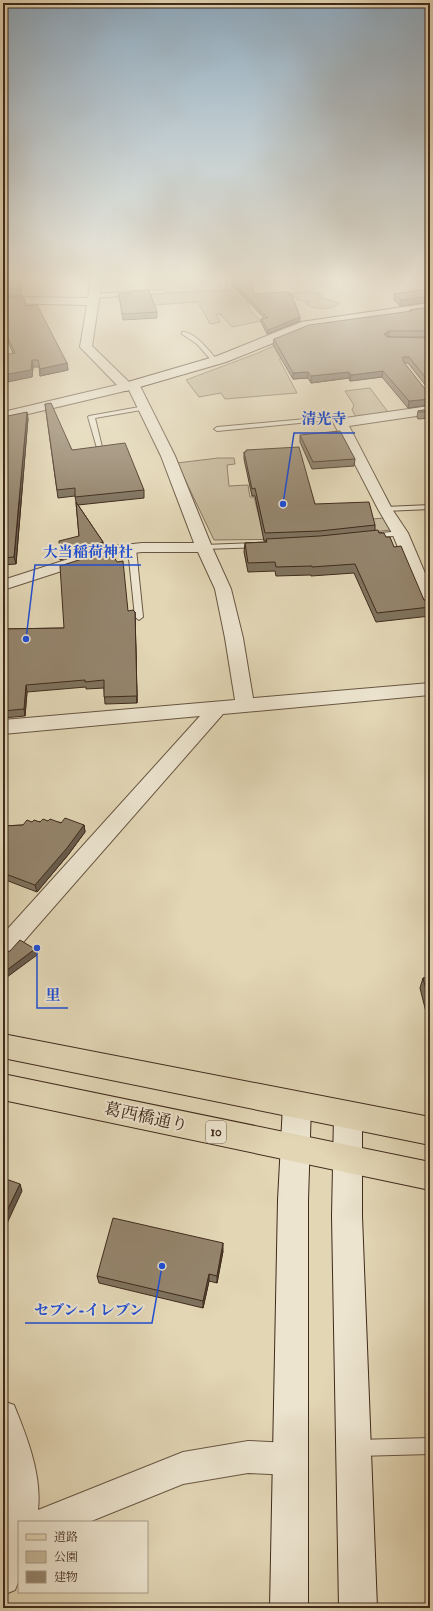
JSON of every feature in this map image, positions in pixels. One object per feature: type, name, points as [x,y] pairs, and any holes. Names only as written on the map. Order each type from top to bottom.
[{"type":"main road","points":[[3,1046],[430,1131]]},
{"type":"main road","name":"葛西橋通り","points":[[3,1087],[430,1176]]},
{"type":"street","points":[[95,355],[129,386],[145,408],[168,456],[204,547],[223,589],[234,638],[245,706]]},
{"type":"street","points":[[3,416],[129,386],[176,373],[229,355]]},
{"type":"street","points":[[430,410],[339,421],[385,509],[400,533],[430,604]]},
{"type":"street","points":[[3,585],[26,579],[106,552],[132,549],[204,547]]},
{"type":"street","points":[[3,727],[430,689]]},
{"type":"street","points":[[3,949],[218,708]]},
{"type":"street","points":[[289,1608],[290,1459],[297,1105]]},
{"type":"street","points":[[348,1115],[347,1216],[358,1608]]},
{"type":"street","points":[[3,1416],[22,1479],[23,1511],[21,1521]]},
{"type":"street","points":[[51,1521],[183,1468],[248,1457],[290,1459]]},
{"type":"street","points":[[3,1578],[18,1532]]},
{"type":"lane","points":[[209,355],[214,360]]},
{"type":"lane","points":[[99,447],[91,417],[145,408]]},
{"type":"lane","points":[[217,429],[339,421]]},
{"type":"lane","points":[[385,509],[430,507]]},
{"type":"lane","points":[[363,537],[400,533]]},
{"type":"lane","points":[[204,547],[266,544]]},
{"type":"lane","points":[[132,549],[139,617]]},
{"type":"lane","points":[[354,1448],[430,1446]]},
{"type":"green space","points":[[252,355],[303,355],[279,359],[297,393],[225,399],[221,393],[199,397],[186,380]]},
{"type":"green space","points":[[370,388],[388,412],[356,417],[352,410],[354,405],[345,391]]},
{"type":"green space","points":[[218,458],[234,458],[235,464],[227,465],[229,486],[248,485],[250,497],[254,497],[260,520],[321,517],[323,523],[384,518],[390,530],[301,541],[300,539],[214,540],[177,463]]},
{"type":"building","points":[[3,355],[63,355],[67,363],[40,369],[38,360],[32,360],[31,370],[3,375]]},
{"type":"building","points":[[283,355],[430,355],[430,383],[409,357],[403,357],[403,361],[430,394],[430,399],[409,401],[383,371],[351,375],[349,372],[311,376],[308,372],[293,373]]},
{"type":"building","points":[[51,403],[72,450],[125,443],[144,490],[75,497],[75,488],[57,490],[45,404]]},
{"type":"building","points":[[430,409],[430,412],[418,411]]},
{"type":"building","points":[[27,412],[14,557],[3,558],[3,417]]},
{"type":"building","points":[[340,431],[355,459],[313,462],[300,435]]},
{"type":"building","points":[[299,447],[315,504],[369,502],[375,525],[320,531],[265,533],[255,488],[252,489],[244,452],[246,452],[246,450]]},
{"type":"building","points":[[76,502],[103,542],[60,556],[59,541],[79,536]]},
{"type":"building","points":[[378,530],[379,533],[384,533],[386,537],[390,537],[394,547],[401,546],[424,600],[430,601],[430,607],[377,613],[355,564],[312,567],[276,567],[275,562],[248,563],[245,543],[267,542],[266,539],[320,536]]},
{"type":"building","points":[[110,550],[117,562],[123,561],[128,611],[133,610],[135,612],[137,696],[104,697],[104,680],[85,682],[85,680],[26,685],[24,709],[3,711],[3,629],[64,628],[60,566]]},
{"type":"building","points":[[65,818],[84,825],[67,848],[35,885],[3,873],[3,826],[23,825],[27,820],[32,822],[34,820],[40,822],[43,819],[48,821],[50,819],[61,823]]},
{"type":"building","points":[[20,940],[35,949],[3,973],[3,953],[10,951]]},
{"type":"building","points":[[423,978],[430,978],[430,1006]]},
{"type":"building","points":[[3,1178],[20,1184],[3,1219]]},
{"type":"building","points":[[113,1218],[223,1243],[217,1276],[209,1274],[203,1301],[97,1276]]},
{"type":"place","name":"清光寺","points":[[283,504]]},
{"type":"place","name":"大当稲荷神社","points":[[26,639]]},
{"type":"place","name":"里","points":[[37,948]]},
{"type":"place","name":"セブン-イレブン","points":[[162,1266]]}]
